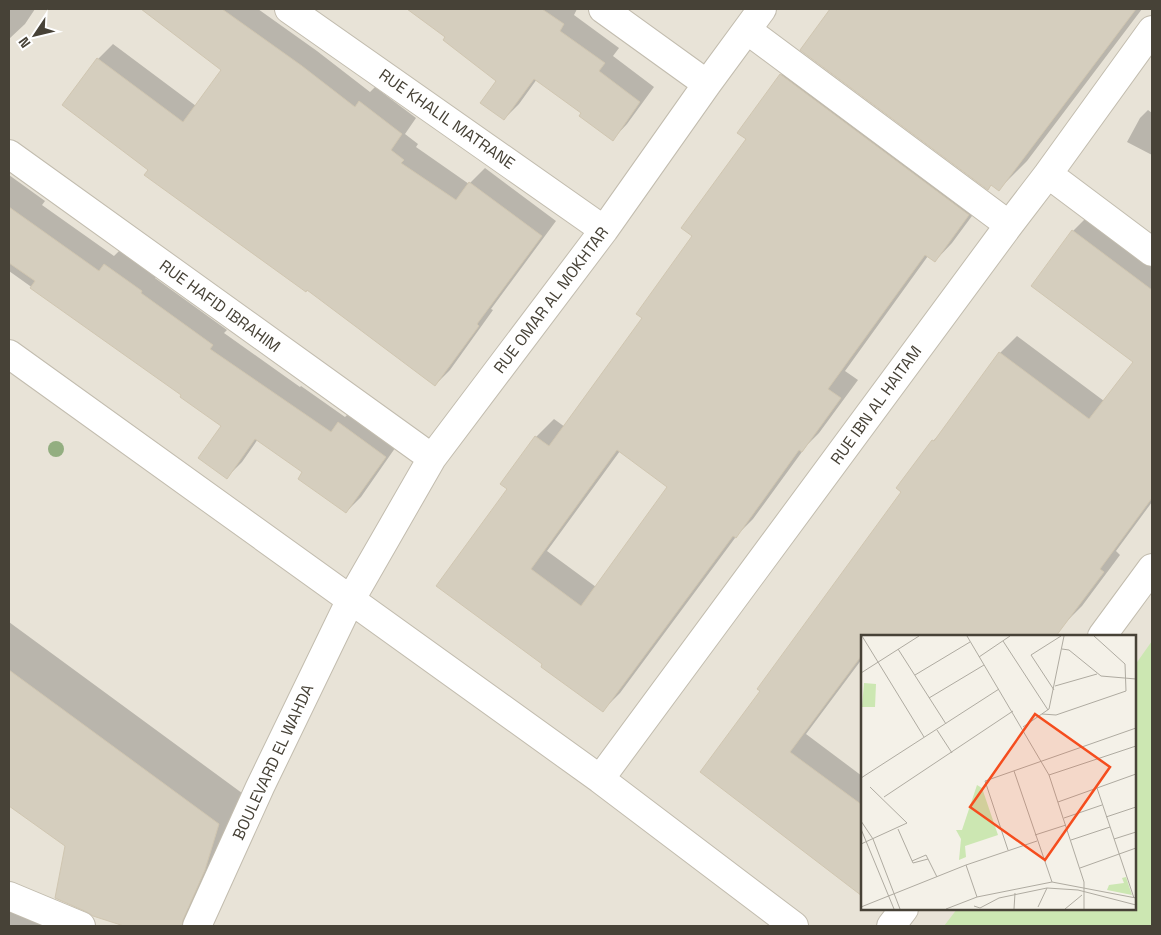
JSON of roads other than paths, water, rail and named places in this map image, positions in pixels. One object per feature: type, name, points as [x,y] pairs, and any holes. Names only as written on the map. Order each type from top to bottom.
[{"type":"street","name":"RUE KHALIL MATRANE","points":[[289,9],[604,230]]},
{"type":"street","points":[[603,9],[707,84]]},
{"type":"street","name":"RUE OMAR AL MOKHTAR","points":[[352,599],[432,458],[604,230],[755,19]]},
{"type":"street","points":[[755,19],[1009,225]]},
{"type":"street","name":"RUE IBN AL HAITAM","points":[[600,779],[1048,174],[1152,30]]},
{"type":"street","name":"RUE HAFID IBRAHIM","points":[[9,154],[432,458]]},
{"type":"street","points":[[1048,174],[1152,252]]},
{"type":"street","points":[[9,354],[600,779],[794,926]]},
{"type":"street","points":[[1103,635],[1152,568]]},
{"type":"street","name":"BOULEVARD EL WAHDA","points":[[198,926],[260,787],[352,599]]},
{"type":"street","points":[[9,896],[82,926]]},
{"type":"street","points":[[891,926],[903,910]]}]
